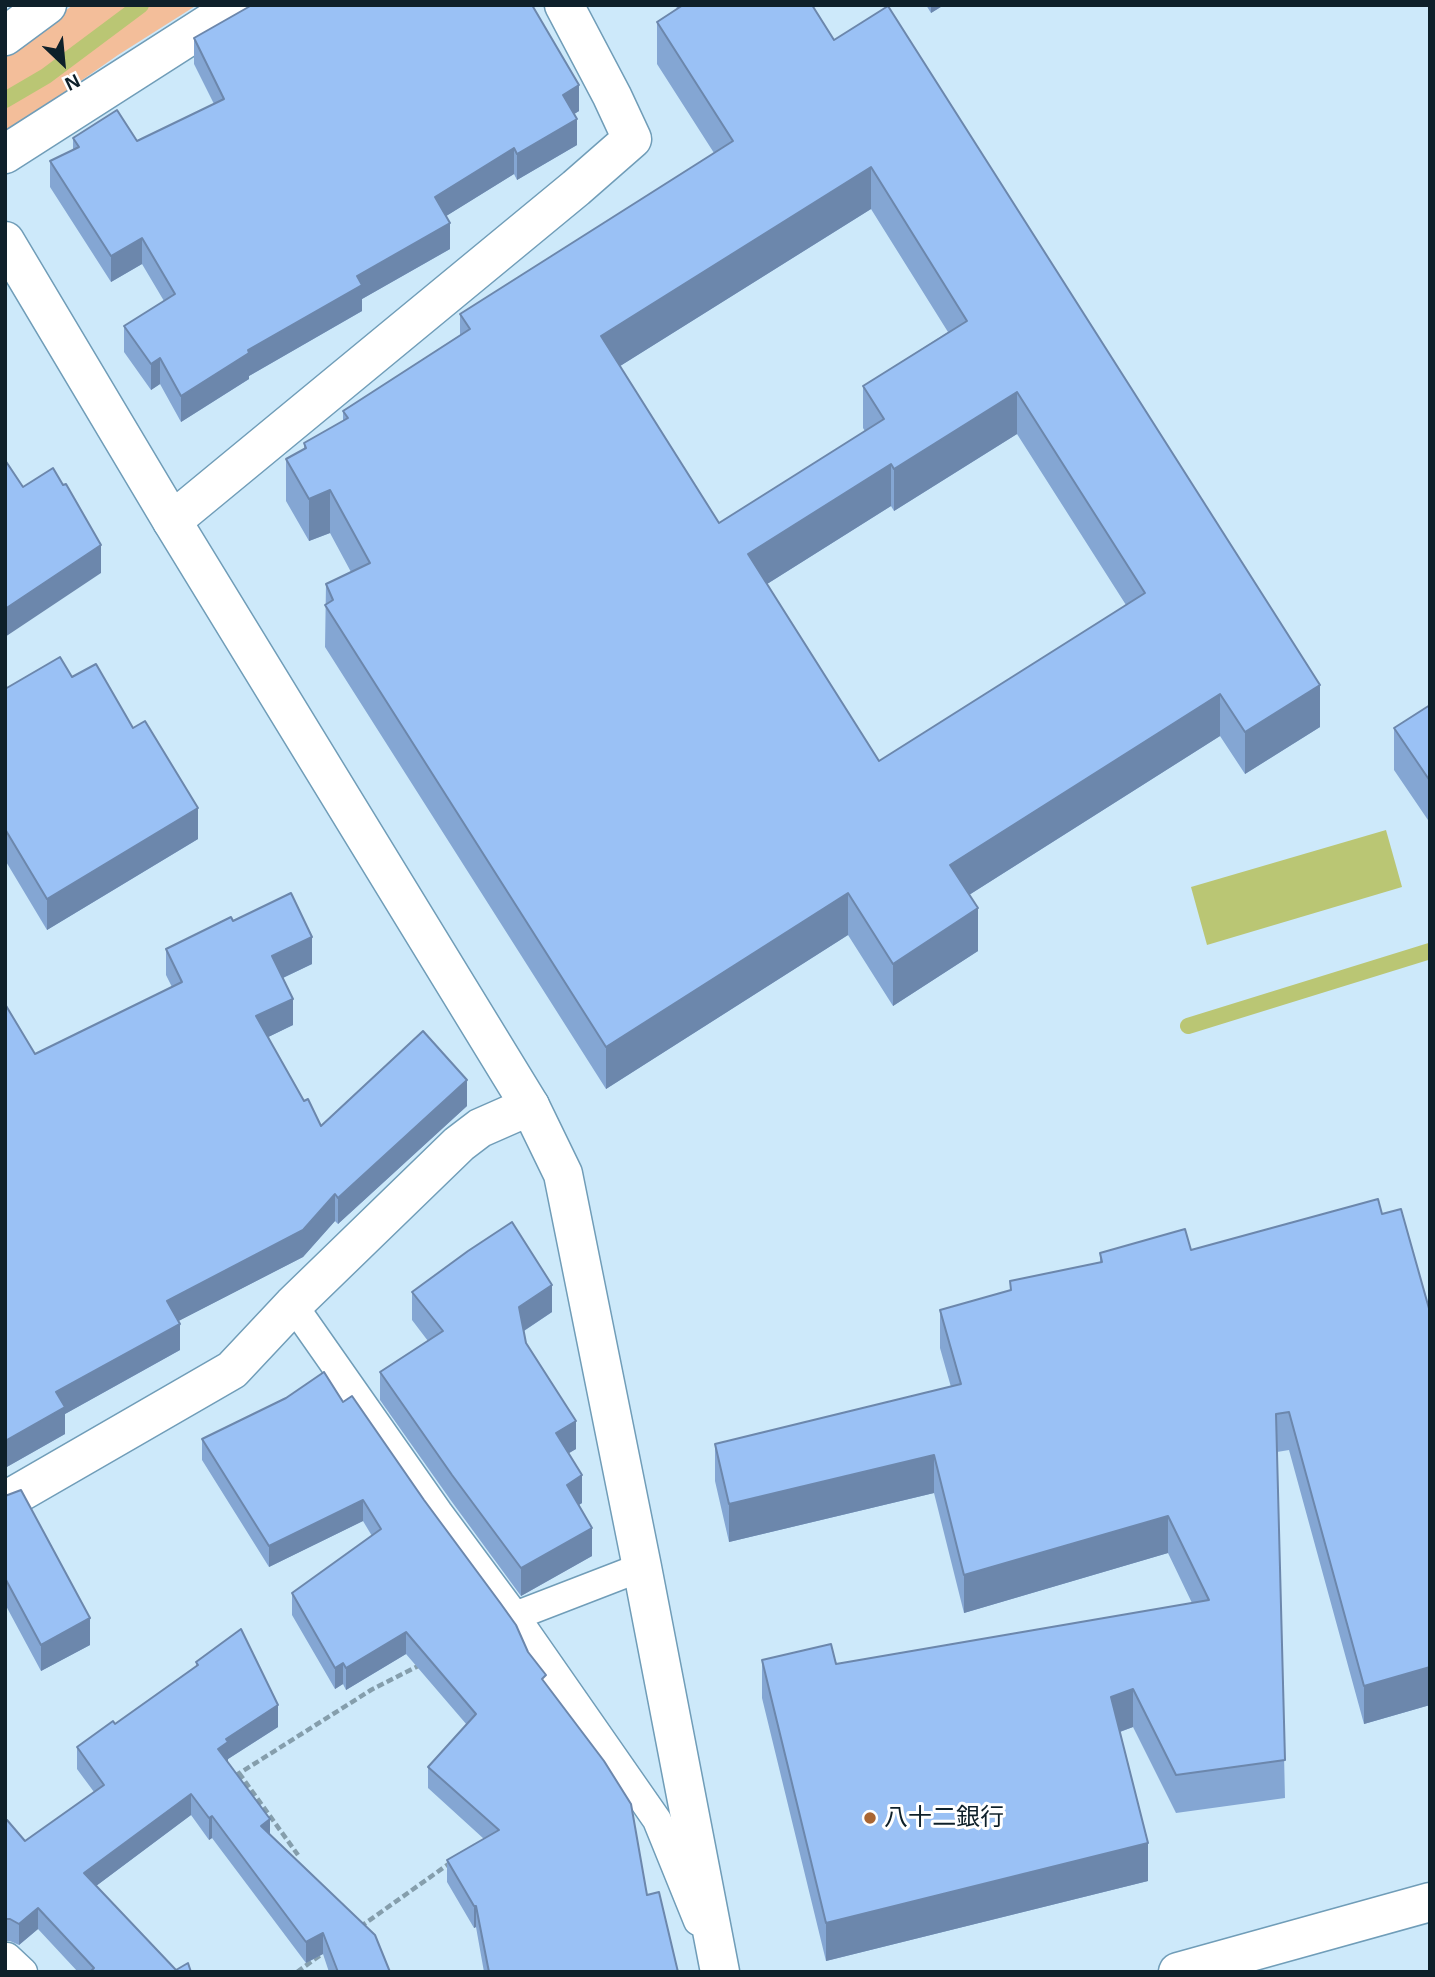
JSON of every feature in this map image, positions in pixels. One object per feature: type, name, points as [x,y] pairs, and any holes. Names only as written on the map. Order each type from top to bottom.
[{"type":"street","points":[[5,36],[47,5]]},
{"type":"street","points":[[5,154],[234,5]]},
{"type":"street","points":[[172,521],[566,197],[632,139],[564,5]]},
{"type":"street","points":[[5,241],[172,521],[530,1106],[563,1174],[720,1972]]},
{"type":"street","points":[[5,1501],[233,1370],[293,1305],[459,1144],[480,1128],[530,1106]]},
{"type":"street","points":[[1178,1972],[1430,1902]]},
{"type":"lane","points":[[293,1305],[657,1819],[720,1972]]},
{"type":"lane","points":[[515,1616],[642,1567]]},
{"type":"path","points":[[228,1781],[370,1690],[431,1659]]},
{"type":"path","points":[[239,1773],[298,1855]]},
{"type":"path","points":[[353,1932],[454,1860]]},
{"type":"path","points":[[297,1972],[330,1948]]},
{"type":"shaded area","points":[[73,5],[197,5],[118,55],[5,134],[5,56]]},
{"type":"shaded area","points":[[1386,830],[1402,887],[1207,945],[1191,887]]},
{"type":"building","points":[[252,5],[532,5],[579,85],[563,95],[577,119],[517,154],[514,148],[435,197],[450,223],[357,276],[362,285],[248,350],[249,353],[181,396],[160,358],[151,364],[124,326],[175,294],[142,238],[111,256],[50,161],[79,147],[73,138],[117,110],[137,141],[224,99],[194,38]]},
{"type":"building","points":[[683,5],[812,5],[834,40],[888,6],[1320,685],[1245,732],[1220,694],[950,865],[978,908],[893,964],[848,893],[606,1047],[325,605],[333,600],[326,584],[370,563],[330,490],[309,499],[286,459],[306,448],[304,443],[348,418],[343,411],[470,329],[460,314],[733,141],[657,22]],"holes":[[[871,167],[967,321],[863,386],[884,419],[719,523],[601,336]],[[1017,392],[1145,593],[879,761],[748,554],[891,464],[894,469]]]},
{"type":"building","points":[[5,460],[23,487],[53,468],[63,485],[66,484],[101,545],[5,609]]},
{"type":"building","points":[[60,657],[72,677],[96,664],[133,728],[145,721],[198,808],[47,899],[5,829],[5,689]]},
{"type":"building","points":[[1430,705],[1430,781],[1394,728]]},
{"type":"building","points":[[291,893],[312,937],[272,956],[293,999],[256,1016],[304,1101],[308,1099],[321,1126],[423,1031],[467,1080],[338,1198],[335,1194],[303,1230],[167,1301],[180,1324],[56,1392],[65,1407],[5,1441],[5,1004],[35,1054],[182,982],[166,949],[231,917],[233,921]]},
{"type":"building","points":[[1378,1199],[1382,1214],[1401,1209],[1430,1312],[1430,1667],[1364,1686],[1289,1412],[1276,1414],[1285,1760],[1176,1775],[1133,1689],[1111,1697],[1148,1843],[826,1923],[762,1660],[831,1644],[836,1664],[1209,1600],[1168,1516],[964,1575],[934,1455],[729,1504],[715,1444],[961,1384],[940,1310],[1011,1290],[1010,1281],[1102,1262],[1100,1253],[1185,1229],[1191,1250]]},
{"type":"building","points":[[512,1222],[552,1285],[519,1307],[526,1343],[576,1421],[556,1433],[582,1475],[567,1485],[592,1528],[521,1568],[380,1372],[443,1331],[412,1292]]},
{"type":"building","points":[[324,1372],[343,1402],[352,1396],[516,1625],[528,1652],[546,1675],[542,1679],[604,1761],[631,1804],[647,1895],[659,1892],[678,1972],[489,1972],[476,1906],[447,1860],[499,1830],[428,1767],[476,1714],[406,1632],[346,1668],[343,1663],[335,1668],[292,1593],[381,1529],[363,1500],[269,1546],[202,1439],[286,1398]]},
{"type":"building","points":[[21,1490],[90,1618],[41,1645],[5,1578],[5,1496]]},
{"type":"building","points":[[241,1629],[278,1705],[226,1739],[228,1742],[218,1749],[270,1819],[261,1826],[375,1935],[390,1972],[338,1972],[323,1933],[306,1942],[212,1816],[209,1818],[191,1794],[84,1873],[176,1970],[188,1963],[191,1972],[90,1972],[94,1968],[38,1908],[19,1924],[5,1919],[5,1821],[7,1820],[25,1841],[104,1785],[77,1747],[113,1721],[115,1724],[198,1665],[196,1662]]},
{"type":"waterway","points":[[5,100],[46,76],[141,5]]},
{"type":"waterway","points":[[1188,1026],[1430,951]]},
{"type":"place","name":"八十二銀行","points":[[870,1818]]}]
